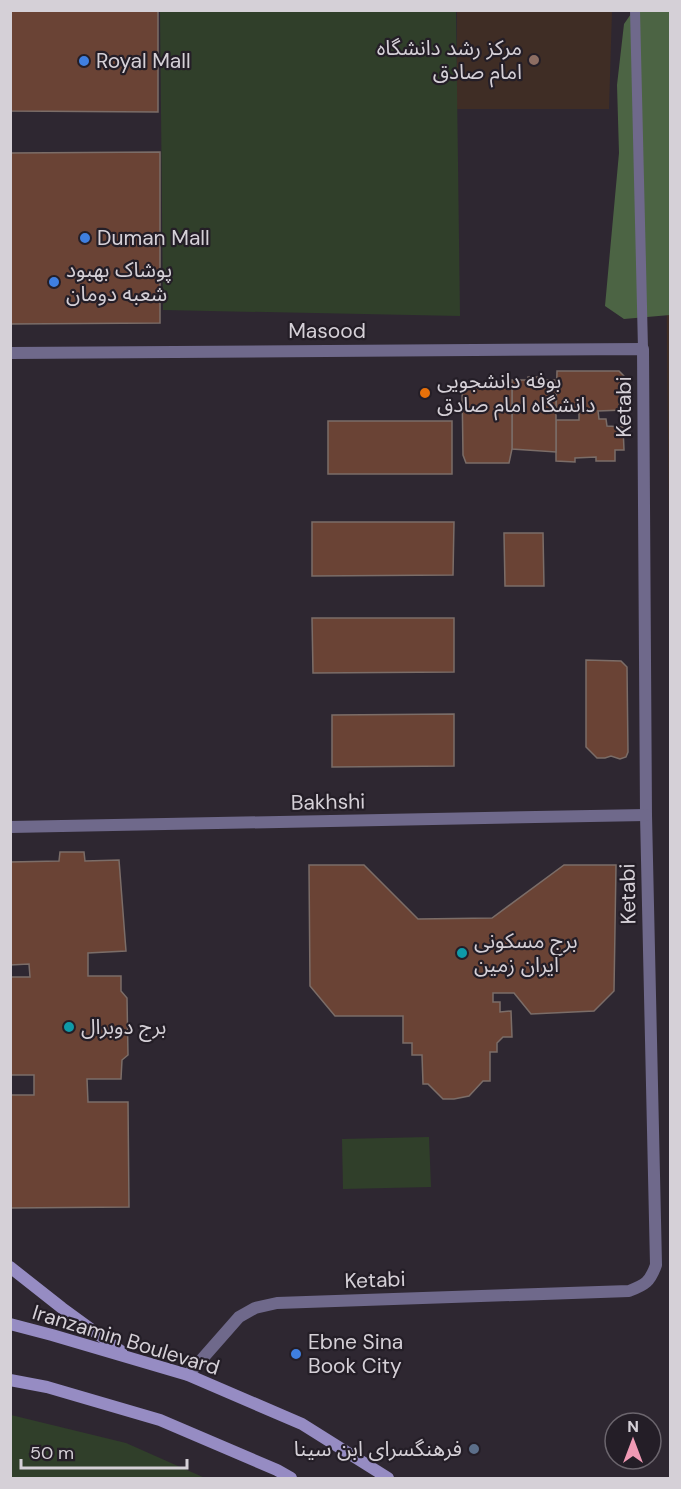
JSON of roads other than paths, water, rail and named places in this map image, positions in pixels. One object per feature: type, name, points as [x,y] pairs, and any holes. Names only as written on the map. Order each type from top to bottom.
[{"type":"main road","points":[[10,1267],[129,1357]]},
{"type":"main road","name":"Iranzamin Boulevard","points":[[10,1324],[188,1375],[302,1424],[388,1479]]},
{"type":"main road","points":[[10,1380],[47,1387],[160,1420],[277,1470],[291,1479]]},
{"type":"street","name":"Masood","points":[[10,353],[643,349]]},
{"type":"street","name":"Ketabi","points":[[188,1375],[239,1317],[255,1308],[277,1303],[629,1291],[643,1286],[652,1277],[656,1265],[646,815],[643,349]]},
{"type":"street","name":"Bakhshi","points":[[10,827],[646,815]]},
{"type":"lane","name":"Ketabi","points":[[635,10],[643,349]]},
{"type":"place","name":"مرکز رشد دانشگاه امام صادق","points":[[534,60]]},
{"type":"place","name":"Royal Mall","points":[[84,61]]},
{"type":"place","name":"Duman Mall","points":[[85,238]]},
{"type":"place","name":"پوشاک بهبود شعبه دومان","points":[[54,282]]},
{"type":"place","name":"بوفه دانشجویی دانشگاه امام صادق","points":[[425,393]]},
{"type":"place","name":"برج مسکونی ایران زمین","points":[[462,953]]},
{"type":"place","name":"برج دوبرال","points":[[69,1027]]},
{"type":"place","name":"Ebne Sina Book City","points":[[296,1354]]},
{"type":"place","name":"فرهنگسرای ابن سینا","points":[[474,1449]]}]
